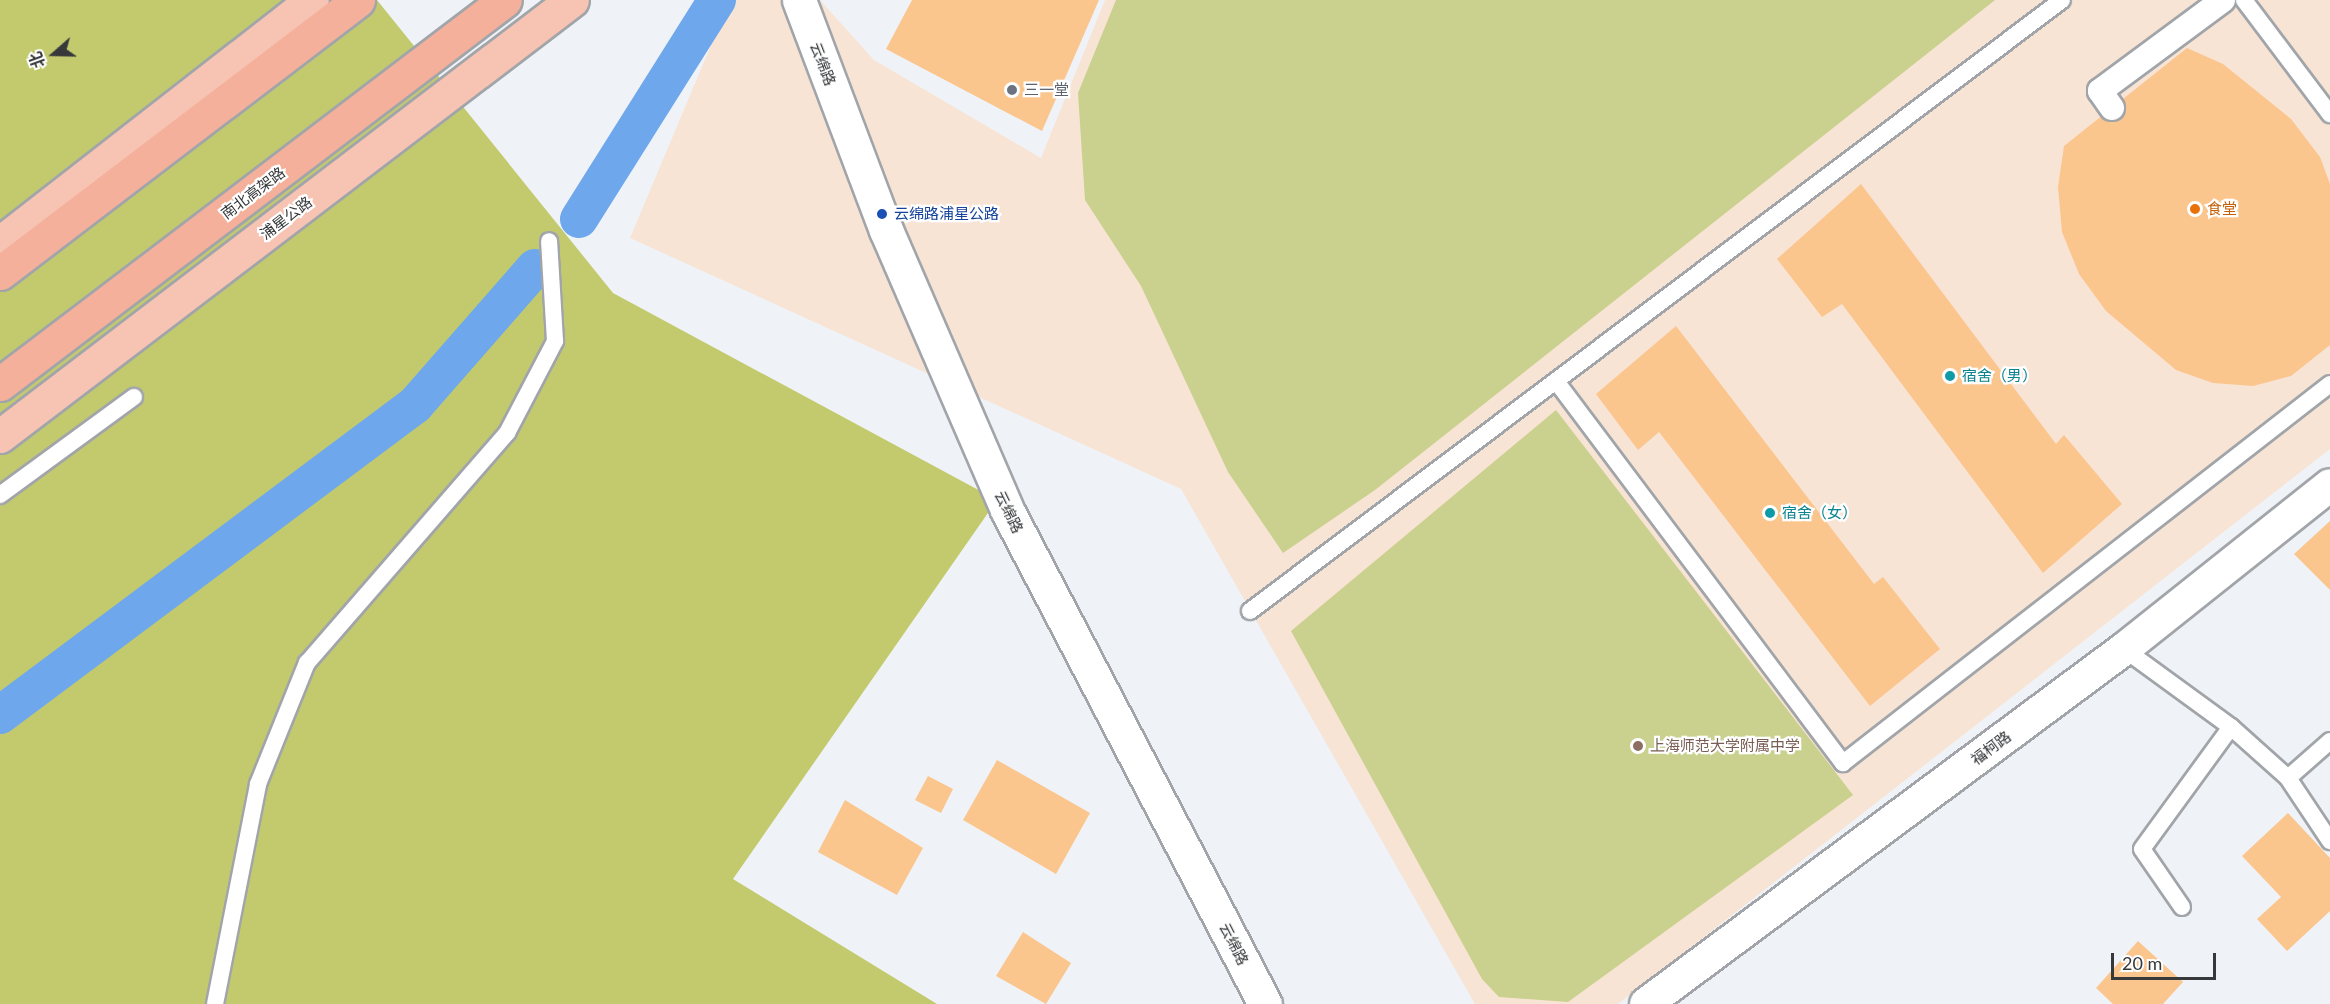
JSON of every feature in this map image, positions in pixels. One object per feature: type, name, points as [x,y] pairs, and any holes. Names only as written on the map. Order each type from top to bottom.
[{"type":"highway","points":[[0,273],[358,0]]},
{"type":"highway","name":"南北高架路","points":[[5,382],[505,0]]},
{"type":"highway","points":[[0,260],[41,241]]},
{"type":"main road","points":[[0,243],[312,0]]},
{"type":"main road","name":"浦星公路","points":[[0,436],[572,0]]},
{"type":"street","name":"云绵路","points":[[799,0],[886,230],[1007,510],[1265,1004]]},
{"type":"street","points":[[2112,108],[2100,91],[2223,0]]},
{"type":"street","name":"福柯路","points":[[1646,1004],[2124,650],[2330,485]]},
{"type":"lane","points":[[1250,611],[2062,0]]},
{"type":"lane","points":[[2244,0],[2330,114]]},
{"type":"lane","points":[[215,1004],[258,784],[307,663],[507,433],[555,341],[549,241]]},
{"type":"lane","points":[[1556,381],[1844,763],[2330,384]]},
{"type":"lane","points":[[0,495],[134,397]]},
{"type":"lane","points":[[2124,650],[2230,727],[2288,778],[2330,841]]},
{"type":"lane","points":[[2182,908],[2142,849],[2230,727]]},
{"type":"lane","points":[[2288,778],[2330,741]]},
{"type":"shaded area","name":"上海师范大学附属中学","points":[[730,0],[820,0],[874,60],[1041,158],[1105,0],[2330,0],[2330,449],[1618,1004],[1475,1004],[1181,489],[630,238]]},
{"type":"green space","points":[[0,0],[377,0],[613,293],[997,500],[733,879],[937,1004],[0,1004]]},
{"type":"green space","points":[[1116,0],[1995,0],[1375,490],[1283,553],[1228,472],[1141,286],[1085,200],[1078,93]]},
{"type":"green space","points":[[1556,410],[1853,795],[1568,1002],[1499,997],[1482,979],[1291,631]]},
{"type":"building","name":"三一堂","points":[[912,0],[1099,0],[1042,131],[886,49]]},
{"type":"building","name":"食堂","points":[[2187,48],[2223,64],[2291,119],[2320,157],[2330,184],[2330,345],[2291,376],[2253,386],[2213,383],[2176,370],[2106,311],[2079,274],[2062,232],[2058,187],[2064,146]]},
{"type":"building","name":"宿舍（男）","points":[[1861,184],[2056,444],[2064,435],[2122,504],[2043,573],[1842,304],[1822,317],[1777,259]]},
{"type":"building","name":"宿舍（女）","points":[[1676,326],[1874,584],[1883,577],[1940,649],[1870,706],[1659,432],[1638,450],[1596,394]]},
{"type":"building","points":[[2330,521],[2330,590],[2294,554]]},
{"type":"building","points":[[997,760],[1090,813],[1056,874],[963,820]]},
{"type":"building","points":[[928,776],[953,789],[941,813],[915,800]]},
{"type":"building","points":[[845,800],[923,848],[897,895],[818,852]]},
{"type":"building","points":[[2288,813],[2330,858],[2330,911],[2287,951],[2257,919],[2281,897],[2242,856]]},
{"type":"building","points":[[1023,932],[1071,963],[1046,1004],[996,976]]},
{"type":"building","points":[[2138,941],[2183,982],[2163,1004],[2113,1004],[2096,988]]},
{"type":"waterway","points":[[579,219],[717,0]]},
{"type":"waterway","points":[[0,715],[415,405],[535,268]]},
{"type":"place","name":"三一堂","points":[[1012,90]]},
{"type":"place","name":"食堂","points":[[2195,209]]},
{"type":"place","name":"云绵路浦星公路","points":[[882,214]]},
{"type":"place","name":"宿舍（男）","points":[[1950,376]]},
{"type":"place","name":"宿舍（女）","points":[[1770,513]]},
{"type":"place","name":"上海师范大学附属中学","points":[[1638,746]]}]
